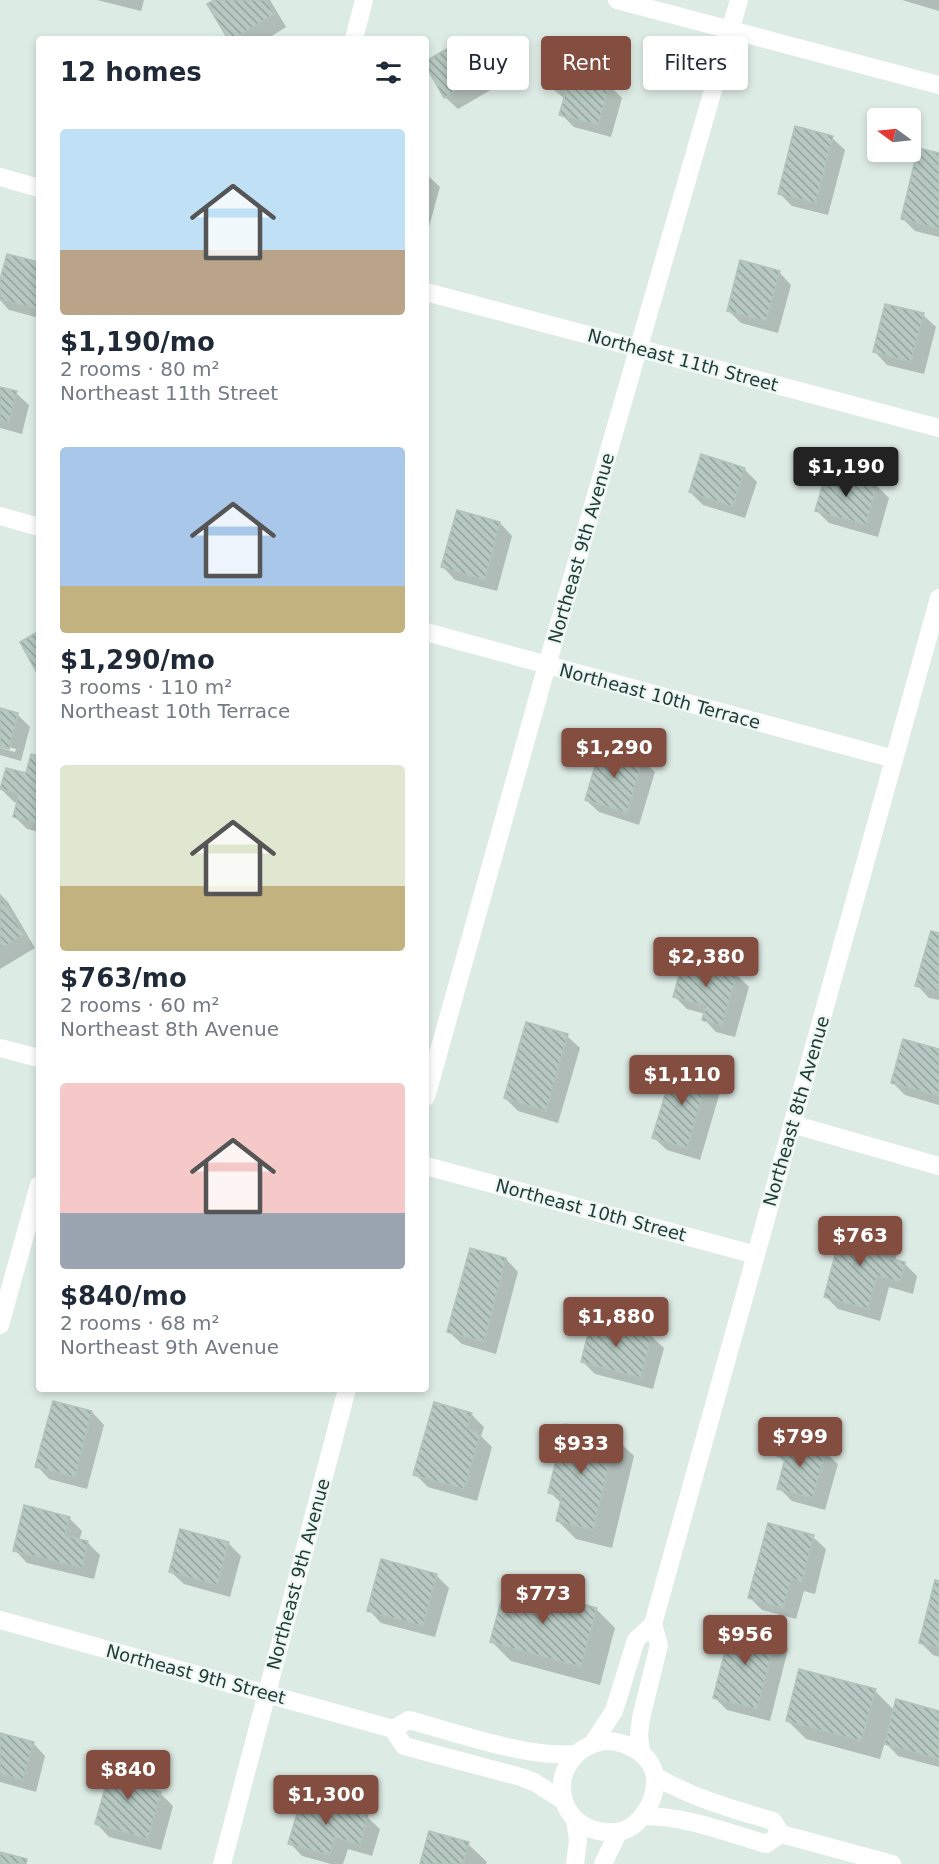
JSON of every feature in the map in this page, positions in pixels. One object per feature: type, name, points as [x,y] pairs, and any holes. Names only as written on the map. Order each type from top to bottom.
[{"type":"street","points":[[355,36],[364,0]]},
{"type":"street","points":[[616,0],[939,85]]},
{"type":"street","name":"Northeast 9th Avenue","points":[[429,1086],[738,0]]},
{"type":"street","points":[[0,177],[36,187]]},
{"type":"street","name":"Northeast 11th Street","points":[[429,293],[939,428]]},
{"type":"street","points":[[0,516],[36,526]]},
{"type":"street","name":"Northeast 8th Avenue","points":[[593,1743],[614,1710],[636,1640],[653,1624],[939,598]]},
{"type":"street","name":"Northeast 10th Terrace","points":[[429,633],[894,759]]},
{"type":"street","points":[[0,1048],[36,1057]]},
{"type":"street","points":[[792,1124],[939,1166]]},
{"type":"street","name":"Northeast 10th Street","points":[[429,1167],[756,1255]]},
{"type":"street","points":[[0,1325],[36,1196]]},
{"type":"street","name":"Northeast 9th Avenue","points":[[222,1864],[346,1392]]},
{"type":"street","name":"Northeast 9th Street","points":[[0,1620],[393,1729],[404,1746],[521,1777],[534,1782],[564,1801]]},
{"type":"street","name":"Northeast 8th Avenue","points":[[641,1753],[640,1718],[659,1645],[653,1624]]},
{"type":"street","name":"Northeast 9th Street","points":[[393,1729],[409,1720],[511,1747],[558,1755],[575,1754]]},
{"type":"street","points":[[575,1864],[578,1840],[575,1820],[564,1801],[562,1787],[565,1773],[575,1754],[593,1743],[615,1741],[628,1745],[641,1753],[655,1776],[678,1790],[773,1821],[781,1834],[892,1864]]},
{"type":"street","points":[[575,1820],[594,1830],[618,1833],[631,1826],[643,1816],[650,1803],[655,1776]]},
{"type":"street","points":[[643,1816],[660,1816],[680,1820],[766,1844],[781,1834]]},
{"type":"street","points":[[603,1864],[618,1833]]},
{"type":"building","points":[[214,0],[266,0],[274,14],[239,36],[226,36],[207,4]]},
{"type":"building","points":[[447,49],[447,90],[457,90],[444,98],[429,71],[429,59]]},
{"type":"building","points":[[562,90],[608,90],[598,125],[559,115],[566,91]]},
{"type":"building","points":[[795,126],[833,136],[816,203],[778,194]]},
{"type":"building","points":[[921,149],[939,153],[939,229],[901,219],[915,162],[921,162]]},
{"type":"building","points":[[7,254],[36,261],[36,309],[0,299],[0,280]]},
{"type":"building","points":[[740,260],[780,271],[766,321],[727,311]]},
{"type":"building","points":[[885,304],[924,313],[911,362],[873,352]]},
{"type":"building","points":[[0,387],[17,391],[9,422],[0,420]]},
{"type":"building","points":[[701,454],[745,468],[733,507],[689,492]]},
{"type":"building","points":[[827,470],[877,484],[866,525],[815,511]]},
{"type":"building","points":[[457,510],[500,522],[485,580],[441,567]]},
{"type":"building","points":[[36,633],[36,671],[20,642]]},
{"type":"building","points":[[0,708],[18,713],[9,749],[0,747]]},
{"type":"building","points":[[601,746],[643,758],[627,813],[585,800]]},
{"type":"building","points":[[31,754],[36,755],[36,823],[13,817],[19,794],[0,789],[6,768],[26,773]]},
{"type":"building","points":[[0,896],[24,935],[0,949]]},
{"type":"building","points":[[931,931],[939,933],[939,992],[915,986]]},
{"type":"building","points":[[684,957],[737,973],[722,1026],[702,1020],[706,1006],[673,997]]},
{"type":"building","points":[[526,1022],[568,1034],[546,1111],[504,1098]]},
{"type":"building","points":[[903,1039],[939,1049],[939,1096],[891,1083]]},
{"type":"building","points":[[689,1061],[711,1068],[687,1148],[652,1138],[670,1079],[682,1083]]},
{"type":"building","points":[[843,1225],[886,1237],[881,1256],[905,1262],[900,1282],[877,1276],[868,1309],[824,1297]]},
{"type":"building","points":[[470,1248],[506,1258],[484,1342],[447,1332]]},
{"type":"building","points":[[592,1318],[652,1334],[641,1378],[581,1362]]},
{"type":"building","points":[[53,1401],[92,1411],[75,1477],[35,1467]]},
{"type":"building","points":[[434,1402],[472,1413],[467,1429],[481,1433],[464,1489],[413,1475]]},
{"type":"building","points":[[565,1424],[616,1436],[593,1530],[556,1521],[562,1496],[548,1493]]},
{"type":"building","points":[[781,1438],[826,1450],[813,1498],[777,1489],[785,1459],[777,1456]]},
{"type":"building","points":[[24,1505],[70,1517],[65,1536],[88,1541],[82,1568],[13,1551]]},
{"type":"building","points":[[768,1523],[814,1535],[802,1582],[791,1579],[783,1608],[748,1598]]},
{"type":"building","points":[[180,1529],[229,1542],[217,1585],[169,1572]]},
{"type":"building","points":[[381,1559],[437,1574],[423,1626],[367,1611]]},
{"type":"building","points":[[935,1580],[939,1581],[939,1648],[919,1643]]},
{"type":"building","points":[[506,1583],[597,1608],[581,1667],[490,1642]]},
{"type":"building","points":[[732,1624],[777,1635],[757,1709],[713,1698]]},
{"type":"building","points":[[799,1669],[876,1689],[861,1741],[786,1721]]},
{"type":"building","points":[[896,1699],[939,1711],[939,1759],[884,1744]]},
{"type":"building","points":[[0,1733],[34,1742],[23,1780],[0,1774]]},
{"type":"building","points":[[114,1756],[144,1765],[138,1786],[161,1792],[148,1839],[95,1824]]},
{"type":"building","points":[[302,1797],[368,1815],[360,1845],[335,1837],[330,1855],[288,1844]]},
{"type":"building","points":[[429,1831],[469,1842],[463,1864],[420,1864]]},
{"type":"building","points":[[0,1852],[27,1859],[26,1864],[0,1864]]}]
